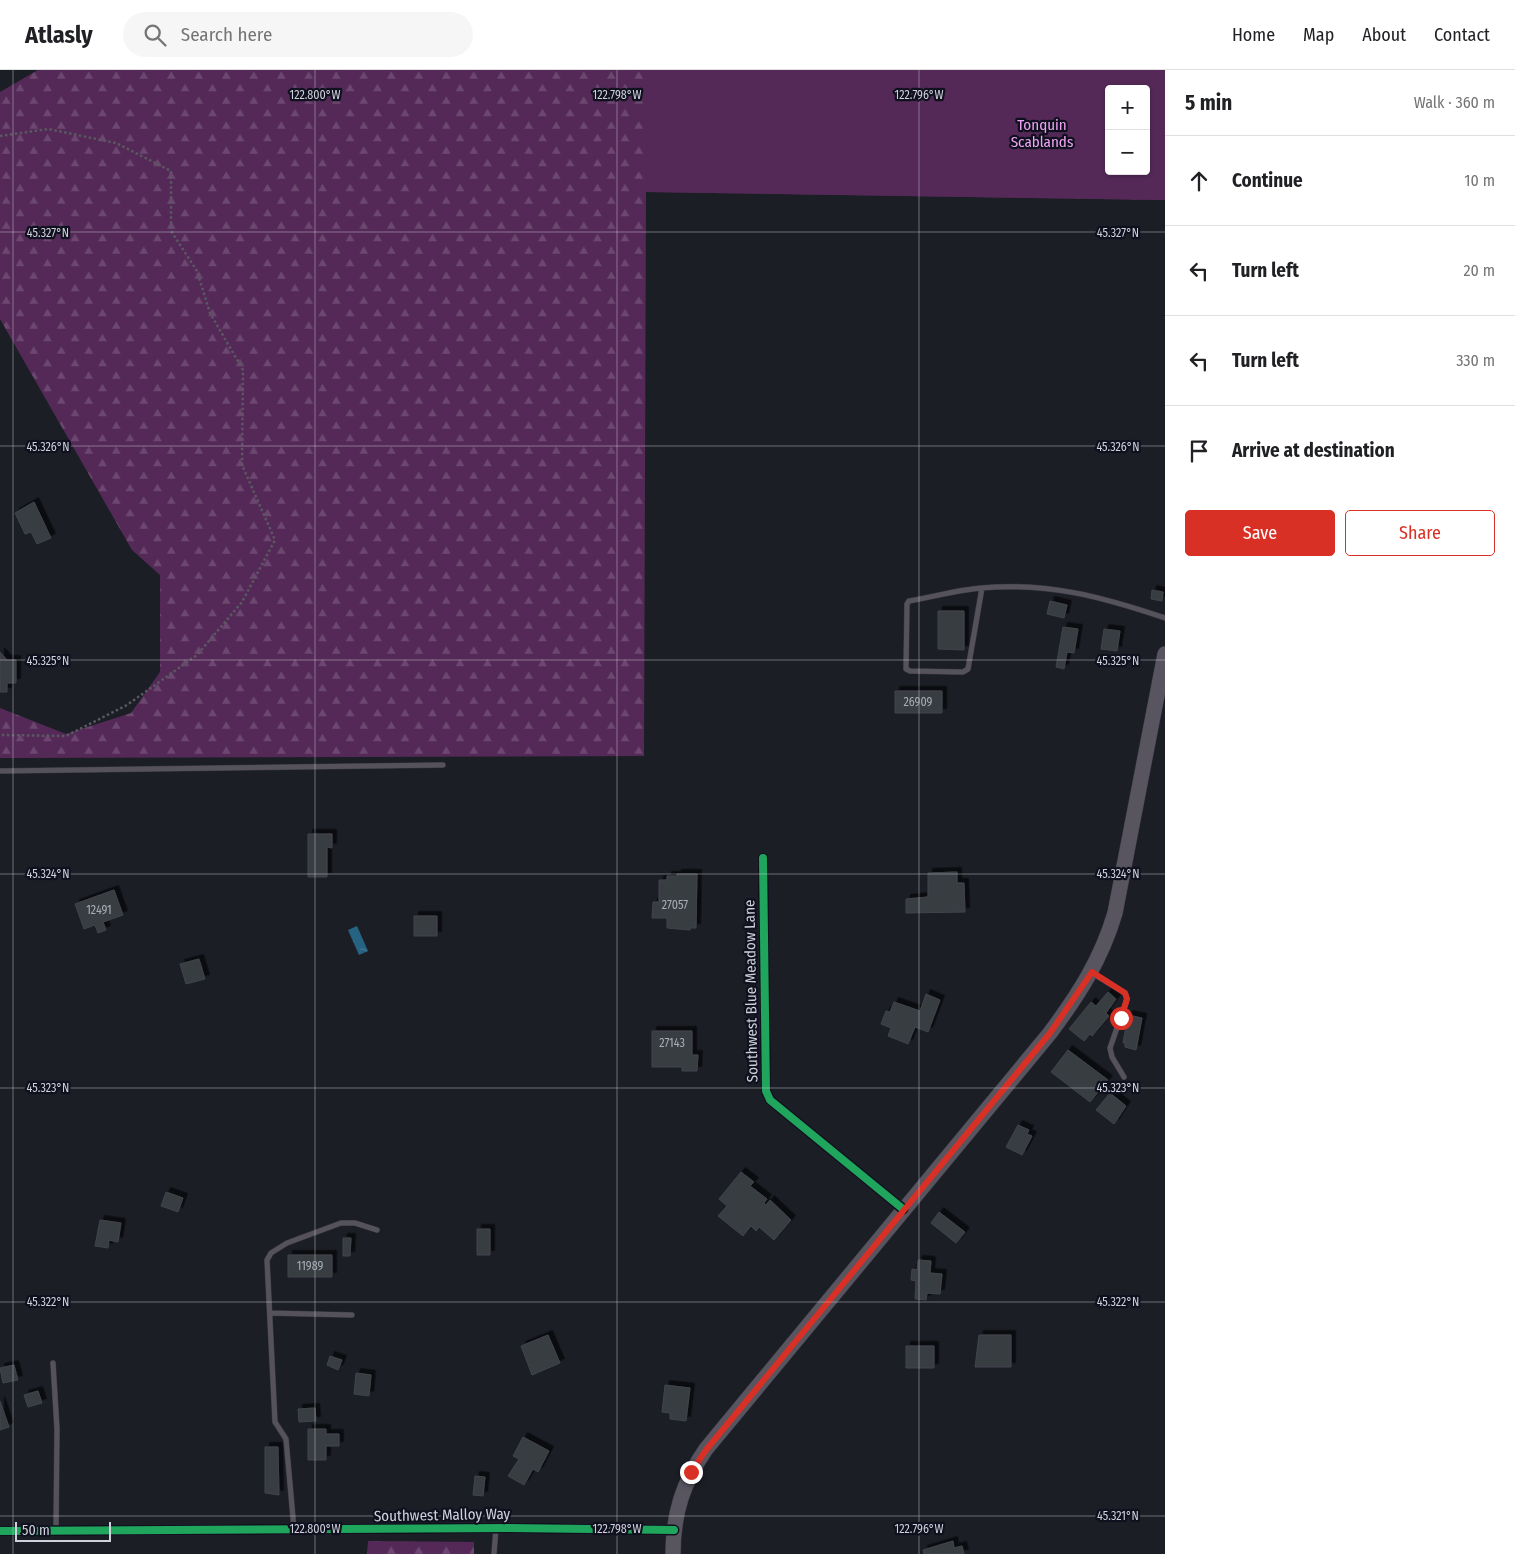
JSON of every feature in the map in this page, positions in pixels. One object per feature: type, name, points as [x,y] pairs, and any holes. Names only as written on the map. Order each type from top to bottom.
[{"type":"main road","points":[[673,1554],[674,1530],[681,1494],[695,1464],[903,1209],[1050,1033],[1092,972],[1110,929],[1122,882],[1165,654]]},
{"type":"street","name":"Southwest Blue Meadow Lane","points":[[763,858],[766,1091],[770,1100],[903,1209]]},
{"type":"street","name":"Southwest Malloy Way","points":[[0,1530],[496,1528],[674,1530]]},
{"type":"lane","points":[[982,588],[968,668],[963,672],[910,671],[906,669],[907,604],[909,601],[982,588],[1052,589],[1107,598],[1165,618]]},
{"type":"lane","points":[[0,771],[443,765]]},
{"type":"lane","points":[[1092,972],[1125,993],[1127,999],[1110,1048],[1112,1057],[1124,1077]]},
{"type":"lane","points":[[294,1530],[286,1439],[275,1422],[266,1267],[271,1253],[278,1248],[341,1223],[356,1223],[377,1230]]},
{"type":"lane","points":[[270,1313],[352,1315]]},
{"type":"lane","points":[[53,1364],[57,1429],[56,1530]]},
{"type":"lane","points":[[494,1554],[496,1528]]},
{"type":"path","points":[[0,136],[48,129],[116,143],[171,172],[171,231],[197,271],[210,313],[243,370],[242,465],[275,540],[242,602],[197,655],[127,705],[66,736],[0,735]]},
{"type":"green space","points":[[38,70],[1165,70],[1165,200],[646,192],[644,756],[0,758],[0,708],[66,734],[131,713],[160,672],[160,575],[132,550],[0,319],[0,92]]},
{"type":"green space","name":"Tonquin Scablands","points":[[647,70],[1165,70],[1165,200],[646,192]]},
{"type":"green space","points":[[368,1541],[474,1542],[474,1554],[367,1554]]},
{"type":"water","points":[[357,926],[368,951],[359,955],[348,930]]},
{"type":"building","points":[[34,502],[51,538],[37,544],[31,532],[25,534],[15,513]]},
{"type":"building","points":[[1152,590],[1163,592],[1162,601],[1151,599]]},
{"type":"building","points":[[1050,601],[1067,605],[1064,618],[1047,614]]},
{"type":"building","points":[[938,611],[964,611],[964,650],[938,649]]},
{"type":"building","points":[[1063,627],[1078,629],[1074,653],[1067,652],[1064,669],[1056,667]]},
{"type":"building","points":[[1104,629],[1120,631],[1117,651],[1101,649]]},
{"type":"building","points":[[0,652],[7,660],[16,660],[16,683],[7,683],[7,692],[0,692]]},
{"type":"building","points":[[895,691],[942,691],[942,713],[895,713]]},
{"type":"building","points":[[308,834],[332,834],[332,848],[327,847],[327,877],[308,877]]},
{"type":"building","points":[[957,872],[957,883],[964,883],[965,912],[906,913],[906,899],[928,897],[928,873]]},
{"type":"building","points":[[677,874],[697,874],[696,928],[690,928],[690,930],[667,928],[667,918],[652,918],[653,902],[659,902],[659,880],[667,880],[667,876],[677,876]]},
{"type":"building","points":[[114,890],[123,915],[103,922],[106,930],[98,933],[95,925],[84,929],[75,904]]},
{"type":"building","points":[[414,916],[437,916],[437,936],[414,936]]},
{"type":"building","points":[[199,959],[205,979],[186,984],[180,964]]},
{"type":"building","points":[[1108,992],[1116,999],[1106,1013],[1109,1016],[1092,1036],[1090,1034],[1084,1041],[1069,1029],[1091,1002],[1096,1006]]},
{"type":"building","points":[[926,994],[940,1000],[928,1032],[915,1027],[908,1044],[888,1036],[891,1028],[881,1024],[886,1011],[890,1012],[894,1002],[920,1011]]},
{"type":"building","points":[[1128,1015],[1142,1018],[1136,1050],[1125,1047],[1125,1043],[1123,1043]]},
{"type":"building","points":[[652,1031],[692,1031],[692,1055],[698,1055],[697,1071],[682,1071],[682,1067],[652,1067]]},
{"type":"building","points":[[1068,1050],[1108,1080],[1090,1102],[1051,1072]]},
{"type":"building","points":[[1110,1093],[1126,1106],[1114,1124],[1096,1110]]},
{"type":"building","points":[[1018,1125],[1029,1130],[1027,1134],[1032,1136],[1022,1155],[1006,1147]]},
{"type":"building","points":[[741,1172],[754,1182],[750,1186],[767,1199],[764,1203],[766,1205],[770,1200],[791,1220],[774,1240],[759,1227],[756,1231],[751,1226],[743,1236],[718,1216],[727,1206],[719,1199]]},
{"type":"building","points":[[166,1192],[183,1198],[178,1212],[161,1206]]},
{"type":"building","points":[[939,1212],[965,1232],[956,1243],[931,1223]]},
{"type":"building","points":[[100,1220],[121,1223],[118,1242],[109,1240],[108,1248],[95,1246]]},
{"type":"building","points":[[477,1229],[490,1229],[490,1255],[477,1255]]},
{"type":"building","points":[[343,1238],[351,1238],[350,1256],[343,1256]]},
{"type":"building","points":[[288,1255],[332,1255],[332,1277],[288,1277]]},
{"type":"building","points":[[918,1260],[931,1261],[930,1273],[942,1274],[940,1294],[927,1293],[926,1300],[915,1299],[916,1281],[911,1280],[912,1269],[917,1270]]},
{"type":"building","points":[[548,1335],[560,1363],[532,1375],[521,1346]]},
{"type":"building","points":[[979,1335],[1011,1335],[1011,1367],[975,1367]]},
{"type":"building","points":[[906,1346],[934,1346],[934,1368],[906,1368]]},
{"type":"building","points":[[330,1356],[342,1360],[338,1370],[327,1365]]},
{"type":"building","points":[[14,1365],[18,1380],[3,1383],[0,1368]]},
{"type":"building","points":[[356,1373],[371,1375],[369,1396],[354,1394]]},
{"type":"building","points":[[665,1385],[690,1388],[686,1421],[670,1419],[670,1413],[662,1412]]},
{"type":"building","points":[[38,1391],[42,1403],[28,1407],[24,1395]]},
{"type":"building","points":[[0,1401],[9,1427],[0,1430]]},
{"type":"building","points":[[315,1408],[316,1421],[299,1422],[298,1409]]},
{"type":"building","points":[[308,1429],[326,1429],[326,1434],[339,1434],[339,1446],[326,1446],[326,1460],[308,1460]]},
{"type":"building","points":[[523,1437],[549,1451],[538,1472],[533,1469],[524,1485],[508,1476],[519,1459],[513,1456]]},
{"type":"building","points":[[265,1447],[278,1447],[279,1495],[265,1493]]},
{"type":"building","points":[[475,1476],[485,1477],[483,1496],[473,1495]]},
{"type":"building","points":[[953,1541],[954,1548],[962,1546],[964,1554],[924,1554],[923,1550]]},
{"type":"cycle path","points":[[763,858],[766,1091],[770,1100],[903,1209]]},
{"type":"cycle path","points":[[0,1531],[507,1528],[674,1530]]},
{"type":"route","points":[[691,1472],[706,1450],[887,1228],[1050,1033],[1071,1006],[1092,972],[1125,993],[1127,999],[1121,1018]]}]
